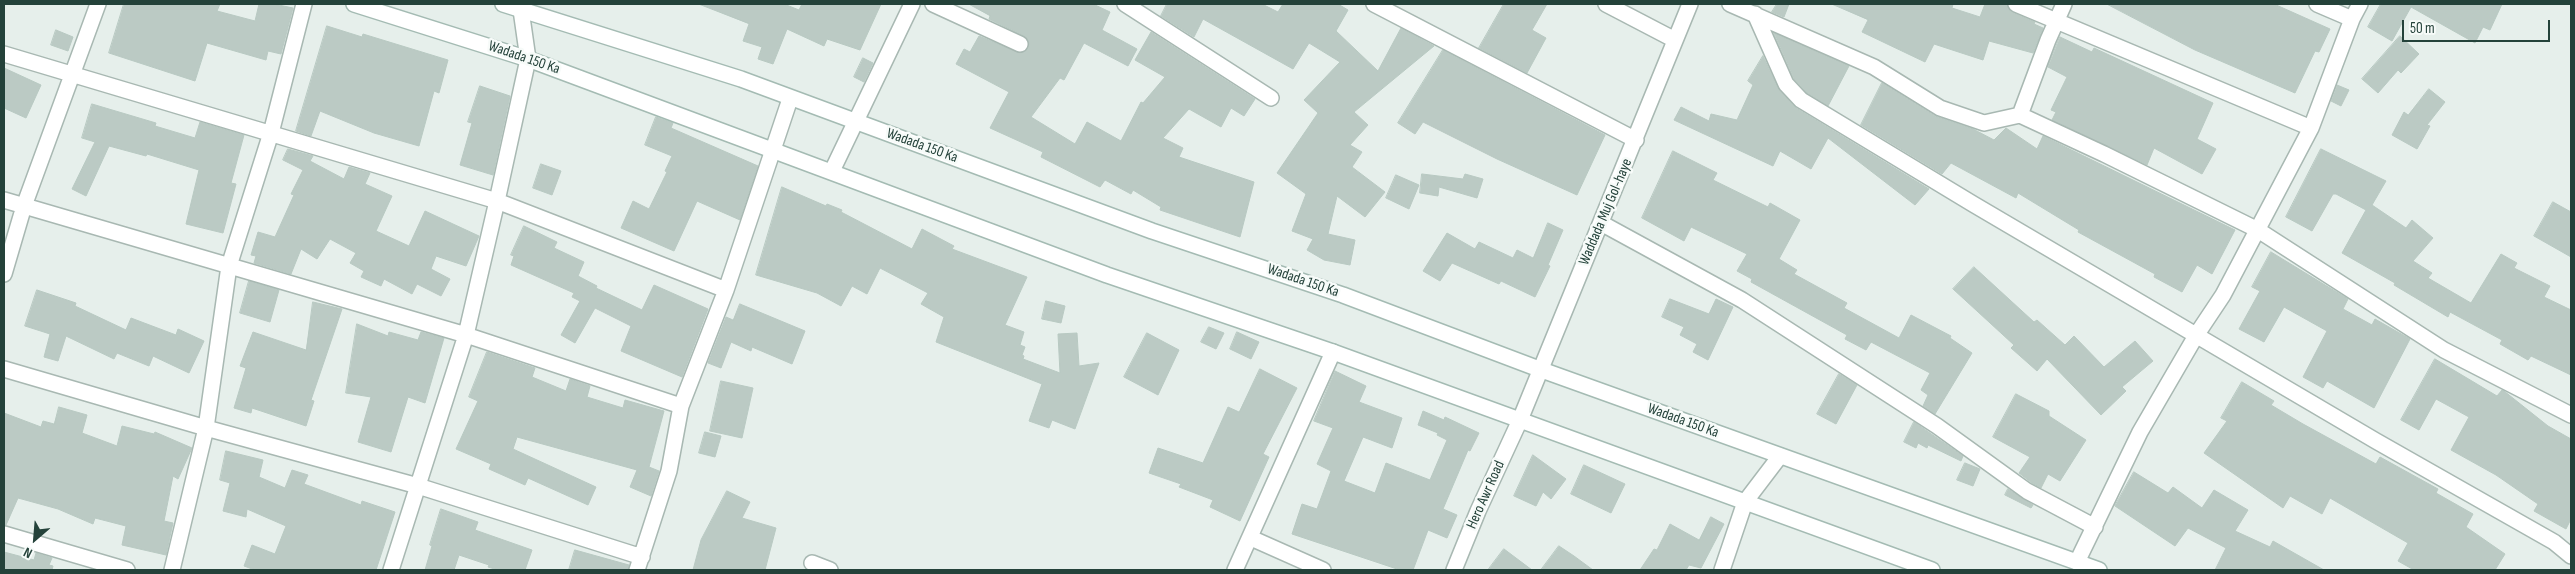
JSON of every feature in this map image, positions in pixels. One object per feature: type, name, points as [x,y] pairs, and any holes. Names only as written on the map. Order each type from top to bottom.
[{"type":"street","points":[[4,274],[24,206],[98,4]]},
{"type":"street","points":[[172,570],[206,428],[230,266],[271,133],[304,4]]},
{"type":"street","name":"Wadada 150 Ka","points":[[354,4],[528,59],[1107,275],[1333,352],[1932,570]]},
{"type":"street","name":"Wadada 150 Ka","points":[[503,4],[522,7],[741,80],[1152,231],[1343,295],[1539,369],[2100,570]]},
{"type":"street","points":[[832,171],[912,4]]},
{"type":"street","points":[[933,4],[1020,44]]},
{"type":"street","points":[[1125,4],[1271,98]]},
{"type":"street","points":[[1374,4],[1636,140]]},
{"type":"street","points":[[1606,4],[1675,40]]},
{"type":"street","name":"Waddada Muj Gol-haye","points":[[1520,420],[1539,369],[1636,140],[1690,4]]},
{"type":"street","points":[[1730,4],[1874,67],[1940,108],[1984,123],[2020,115],[2258,230],[2444,350],[2571,415]]},
{"type":"street","points":[[2016,4],[2310,128]]},
{"type":"street","points":[[2020,115],[2056,20],[2064,4]]},
{"type":"street","points":[[2317,4],[2352,19]]},
{"type":"street","points":[[2077,562],[2140,432],[2222,295],[2258,230],[2310,128],[2352,19],[2360,4]]},
{"type":"street","points":[[391,570],[466,335],[497,202],[528,59],[522,7]]},
{"type":"street","points":[[1755,14],[1786,84],[1801,100],[1973,204],[2376,441],[2554,542],[2571,556]]},
{"type":"street","points":[[4,54],[497,202],[726,290]]},
{"type":"street","points":[[4,369],[206,428],[418,486],[640,564],[669,471],[681,406],[726,290],[790,99]]},
{"type":"street","points":[[4,200],[466,335],[681,406]]},
{"type":"street","points":[[1601,223],[1742,300],[1937,426],[2027,491],[2095,527]]},
{"type":"street","points":[[1235,570],[1333,352]]},
{"type":"street","name":"Hero Awr Road","points":[[1454,570],[1520,420]]},
{"type":"street","points":[[1722,570],[1745,502],[1780,456]]},
{"type":"street","points":[[4,534],[127,570]]},
{"type":"street","points":[[1251,538],[1323,570]]},
{"type":"street","points":[[812,563],[830,570]]},
{"type":"building","points":[[124,4],[220,4],[217,11],[255,21],[259,4],[274,4],[293,8],[281,54],[268,51],[266,60],[207,43],[195,81],[109,53]]},
{"type":"building","points":[[699,4],[784,4],[799,10],[802,4],[881,4],[860,50],[827,39],[824,46],[787,29],[773,64],[758,59],[762,47],[743,41],[749,24]]},
{"type":"building","points":[[969,4],[1093,4],[1110,12],[1102,30],[1137,49],[1128,66],[1084,43],[1064,80],[1060,78],[1031,117],[1075,144],[1087,122],[1121,141],[1141,102],[1143,103],[1165,77],[1135,60],[1151,32],[1255,99],[1244,116],[1231,108],[1221,127],[1189,109],[1163,138],[1183,148],[1179,157],[1254,182],[1240,237],[1160,210],[1161,207],[1133,190],[1131,194],[1105,180],[1100,187],[1041,157],[1043,152],[990,128],[1009,92],[956,64],[964,49],[970,52],[979,36],[1020,53],[1028,48],[1029,43],[1024,36],[989,19],[990,16]]},
{"type":"building","points":[[1167,4],[1262,4],[1278,12],[1283,4],[1338,4],[1348,10],[1336,31],[1378,71],[1401,28],[1434,46],[1354,112],[1368,125],[1350,145],[1362,152],[1352,167],[1385,192],[1365,217],[1337,196],[1328,234],[1355,240],[1350,265],[1324,260],[1307,250],[1313,239],[1292,231],[1306,194],[1277,173],[1318,113],[1304,100],[1340,62],[1309,43],[1293,69],[1203,19],[1194,37],[1161,16]]},
{"type":"building","points":[[1504,4],[1547,4],[1532,30],[1546,38],[1527,73],[1479,48]]},
{"type":"building","points":[[1777,4],[1789,4],[1784,17],[1772,12]]},
{"type":"building","points":[[1832,4],[1953,4],[1952,8],[1980,17],[1985,4],[2007,4],[2012,12],[2035,22],[2034,24],[2043,28],[2033,53],[1989,41],[1983,60],[1934,44],[1925,62],[1862,32],[1868,20]]},
{"type":"building","points":[[2107,4],[2274,4],[2330,29],[2319,52],[2315,51],[2295,93],[2195,50]]},
{"type":"building","points":[[2381,4],[2502,4],[2490,30],[2483,27],[2475,43],[2411,7],[2392,41],[2368,27]]},
{"type":"building","points":[[327,26],[362,37],[363,34],[448,60],[439,93],[434,91],[419,146],[374,133],[320,111],[311,136],[296,131]]},
{"type":"building","points":[[56,30],[73,37],[68,51],[51,45]]},
{"type":"building","points":[[1774,33],[1849,66],[1828,106],[1807,93],[1794,79]]},
{"type":"building","points":[[2400,36],[2419,54],[2401,73],[2398,70],[2378,93],[2362,79]]},
{"type":"building","points":[[2060,37],[2092,52],[2094,48],[2213,103],[2197,139],[2216,149],[2202,174],[2154,148],[2147,165],[2052,120],[2056,112],[2051,110],[2067,77],[2048,67]]},
{"type":"building","points":[[1443,50],[1605,135],[1577,195],[1497,159],[1423,122],[1415,134],[1398,123]]},
{"type":"building","points":[[1763,56],[1778,88],[1796,108],[1929,189],[1915,205],[1828,138],[1811,169],[1780,151],[1773,166],[1674,120],[1681,107],[1709,121],[1711,114],[1737,120],[1753,85],[1748,81]]},
{"type":"building","points":[[863,58],[873,63],[864,82],[854,77]]},
{"type":"building","points":[[4,68],[41,85],[26,118],[4,108]]},
{"type":"building","points":[[1882,83],[1935,116],[1973,129],[1994,140],[2006,128],[2037,149],[2043,136],[2235,230],[2212,274],[2197,265],[2182,292],[2154,277],[2155,274],[2078,232],[2079,230],[2018,193],[2016,198],[1951,163],[1942,174],[1861,125]]},
{"type":"building","points":[[2337,85],[2349,90],[2341,106],[2331,101]]},
{"type":"building","points":[[480,86],[510,96],[493,175],[460,165],[472,123],[468,122]]},
{"type":"building","points":[[2429,89],[2445,102],[2427,125],[2430,126],[2417,149],[2392,135],[2404,112],[2408,115]]},
{"type":"building","points":[[92,104],[156,123],[155,126],[195,138],[200,122],[244,135],[231,183],[236,184],[223,233],[186,224],[199,170],[147,154],[146,156],[109,146],[86,196],[72,189],[95,142],[82,138]]},
{"type":"building","points":[[656,117],[673,123],[671,128],[758,166],[740,220],[697,201],[674,251],[621,228],[633,201],[649,209],[667,172],[665,171],[672,156],[645,145]]},
{"type":"building","points":[[288,149],[313,156],[310,161],[344,179],[349,167],[370,173],[365,184],[392,196],[376,231],[409,246],[425,211],[479,236],[466,266],[436,256],[431,269],[450,279],[441,296],[417,284],[412,294],[384,279],[381,286],[361,277],[364,271],[350,263],[356,253],[330,239],[317,259],[301,249],[291,274],[254,263],[256,256],[251,255],[258,232],[275,237],[294,195],[291,194],[303,170],[283,160]]},
{"type":"building","points":[[2321,149],[2386,181],[2372,205],[2406,228],[2412,220],[2433,238],[2413,261],[2432,273],[2428,278],[2471,303],[2501,254],[2517,263],[2514,268],[2550,286],[2544,297],[2571,310],[2571,375],[2531,356],[2528,360],[2500,344],[2502,340],[2450,312],[2448,317],[2394,285],[2395,283],[2342,253],[2366,210],[2333,194],[2312,231],[2286,217]]},
{"type":"building","points":[[1673,151],[1717,173],[1713,180],[1768,207],[1770,203],[1800,220],[1779,259],[1797,270],[1794,274],[1847,303],[1844,308],[1899,338],[1911,315],[1951,336],[1950,338],[1972,353],[1935,414],[1923,406],[1928,395],[1921,390],[1930,373],[1871,342],[1866,350],[1845,339],[1847,335],[1751,282],[1752,279],[1737,271],[1747,254],[1691,227],[1684,241],[1642,218]]},
{"type":"building","points":[[541,164],[561,171],[552,195],[533,188]]},
{"type":"building","points":[[1422,174],[1463,179],[1465,174],[1483,179],[1477,198],[1439,187],[1438,196],[1420,193]]},
{"type":"building","points":[[1396,175],[1419,185],[1409,209],[1386,198]]},
{"type":"building","points":[[782,187],[826,206],[827,204],[842,210],[841,212],[912,249],[922,229],[954,246],[952,249],[1027,277],[1005,325],[1024,332],[1020,345],[1025,347],[1022,355],[1024,356],[1023,359],[1060,373],[1058,334],[1077,333],[1079,366],[1099,363],[1075,429],[1052,420],[1049,428],[1029,421],[1042,384],[936,342],[944,317],[921,304],[928,293],[880,268],[867,294],[852,286],[841,306],[817,293],[756,275]]},
{"type":"building","points":[[2553,202],[2571,212],[2571,257],[2534,236]]},
{"type":"building","points":[[1548,223],[1563,230],[1548,265],[1550,266],[1535,297],[1501,281],[1499,284],[1452,263],[1440,281],[1423,271],[1447,233],[1475,249],[1479,242],[1513,258],[1517,250],[1533,258]]},
{"type":"building","points":[[524,226],[557,242],[554,248],[584,262],[578,276],[597,286],[596,288],[642,310],[654,285],[708,309],[682,377],[621,351],[631,326],[595,308],[575,343],[561,335],[580,301],[572,297],[574,293],[511,265],[514,256],[511,255]]},
{"type":"building","points":[[2271,252],[2348,299],[2343,309],[2372,325],[2375,319],[2410,339],[2374,408],[2327,381],[2323,388],[2303,377],[2327,331],[2284,307],[2264,342],[2239,329],[2260,291],[2252,287]]},
{"type":"building","points":[[1974,267],[2034,322],[2037,320],[2065,345],[2074,336],[2104,367],[2135,341],[2153,361],[2122,387],[2126,391],[2101,415],[2047,359],[2037,371],[2011,348],[2014,345],[1953,289]]},
{"type":"building","points":[[249,281],[279,290],[270,322],[240,313]]},
{"type":"building","points":[[37,290],[76,303],[75,306],[126,330],[131,318],[176,335],[178,329],[204,341],[189,373],[153,356],[149,366],[117,353],[114,359],[66,336],[58,361],[44,357],[50,334],[25,326]]},
{"type":"building","points":[[1670,299],[1709,314],[1716,299],[1733,307],[1708,360],[1693,352],[1697,344],[1680,335],[1684,327],[1662,317]]},
{"type":"building","points":[[1046,301],[1065,306],[1061,323],[1042,319]]},
{"type":"building","points":[[313,302],[342,309],[311,400],[314,401],[306,426],[252,408],[251,413],[234,408],[246,368],[240,366],[253,332],[306,350]]},
{"type":"building","points":[[740,304],[805,331],[792,364],[752,347],[751,351],[731,342],[721,368],[708,363],[726,317],[733,320]]},
{"type":"building","points":[[357,324],[388,336],[389,332],[418,340],[421,332],[444,338],[425,403],[408,397],[391,452],[358,442],[371,397],[346,393]]},
{"type":"building","points":[[1209,327],[1224,333],[1216,349],[1201,342]]},
{"type":"building","points":[[1237,332],[1259,342],[1251,359],[1230,349]]},
{"type":"building","points":[[1147,333],[1179,350],[1158,395],[1124,377]]},
{"type":"building","points":[[487,352],[535,368],[532,377],[566,391],[570,379],[590,386],[587,397],[623,408],[625,400],[664,411],[649,467],[659,471],[651,496],[630,487],[637,470],[517,437],[513,449],[596,487],[588,505],[528,478],[525,485],[489,469],[491,464],[456,449],[478,401],[469,397]]},
{"type":"building","points":[[2435,359],[2497,396],[2502,390],[2504,391],[2548,426],[2571,439],[2571,519],[2566,529],[2534,511],[2538,504],[2496,475],[2451,450],[2469,417],[2436,399],[2419,430],[2401,420]]},
{"type":"building","points":[[1260,369],[1297,388],[1263,454],[1269,457],[1240,521],[1210,507],[1213,500],[1179,487],[1181,484],[1149,473],[1158,448],[1203,463],[1228,407],[1239,412]]},
{"type":"building","points":[[1335,371],[1366,386],[1359,402],[1402,418],[1392,448],[1363,437],[1344,481],[1375,493],[1386,463],[1430,480],[1447,440],[1437,435],[1438,433],[1418,425],[1423,411],[1444,420],[1445,417],[1479,433],[1470,451],[1468,450],[1443,509],[1457,515],[1447,538],[1428,530],[1413,570],[1400,570],[1292,534],[1302,504],[1317,509],[1331,471],[1317,464],[1333,428],[1314,421]]},
{"type":"building","points":[[1839,374],[1857,385],[1836,424],[1817,414]]},
{"type":"building","points":[[721,381],[753,388],[742,438],[710,431]]},
{"type":"building","points":[[2242,382],[2274,401],[2271,405],[2303,424],[2376,464],[2380,457],[2438,489],[2436,493],[2473,514],[2466,527],[2505,554],[2495,570],[2414,570],[2398,561],[2408,543],[2330,498],[2322,514],[2290,496],[2283,508],[2204,453],[2227,421],[2221,418]]},
{"type":"building","points":[[2016,394],[2049,411],[2049,416],[2086,440],[2060,481],[2048,474],[2041,488],[2032,483],[2019,473],[2030,457],[1993,437]]},
{"type":"building","points":[[59,407],[87,415],[82,433],[117,446],[122,426],[154,434],[155,432],[192,448],[178,479],[173,476],[164,521],[173,523],[166,555],[122,545],[126,526],[95,518],[93,524],[58,509],[18,498],[6,525],[4,525],[4,413],[41,427],[43,421],[54,424]]},
{"type":"building","points":[[1914,422],[1963,456],[1961,461],[1928,445],[1927,448],[1918,443],[1916,448],[1904,442]]},
{"type":"building","points":[[705,432],[721,436],[715,457],[699,453]]},
{"type":"building","points":[[226,451],[263,460],[259,477],[285,488],[292,470],[308,475],[304,484],[361,505],[362,501],[395,512],[376,570],[255,570],[244,566],[252,545],[275,554],[286,526],[247,509],[246,517],[223,511],[230,483],[220,480]]},
{"type":"building","points":[[1533,455],[1566,479],[1551,499],[1543,492],[1536,506],[1514,496]]},
{"type":"building","points":[[1965,463],[1980,469],[1973,486],[1957,480]]},
{"type":"building","points":[[1584,465],[1625,484],[1611,513],[1571,494]]},
{"type":"building","points":[[2134,472],[2168,493],[2173,487],[2202,508],[2214,490],[2248,510],[2235,531],[2270,547],[2273,541],[2324,570],[2215,570],[2226,548],[2188,528],[2175,546],[2115,506]]},
{"type":"building","points":[[2008,489],[2033,505],[2031,508],[2005,495]]},
{"type":"building","points":[[727,491],[750,502],[742,518],[776,528],[765,570],[693,570],[701,540]]},
{"type":"building","points":[[441,509],[478,522],[475,530],[532,550],[525,570],[498,570],[459,555],[454,570],[425,570],[432,546],[430,545]]},
{"type":"building","points":[[1711,517],[1724,524],[1701,568],[1689,565],[1686,570],[1640,570],[1654,549],[1657,550],[1670,524],[1699,540]]},
{"type":"building","points":[[1559,546],[1574,556],[1593,570],[1541,570]]},
{"type":"building","points":[[1504,549],[1532,570],[1488,570]]},
{"type":"building","points":[[575,550],[629,565],[628,570],[569,570]]},
{"type":"building","points":[[4,552],[34,560],[36,553],[52,558],[49,565],[53,566],[52,570],[4,570]]}]
